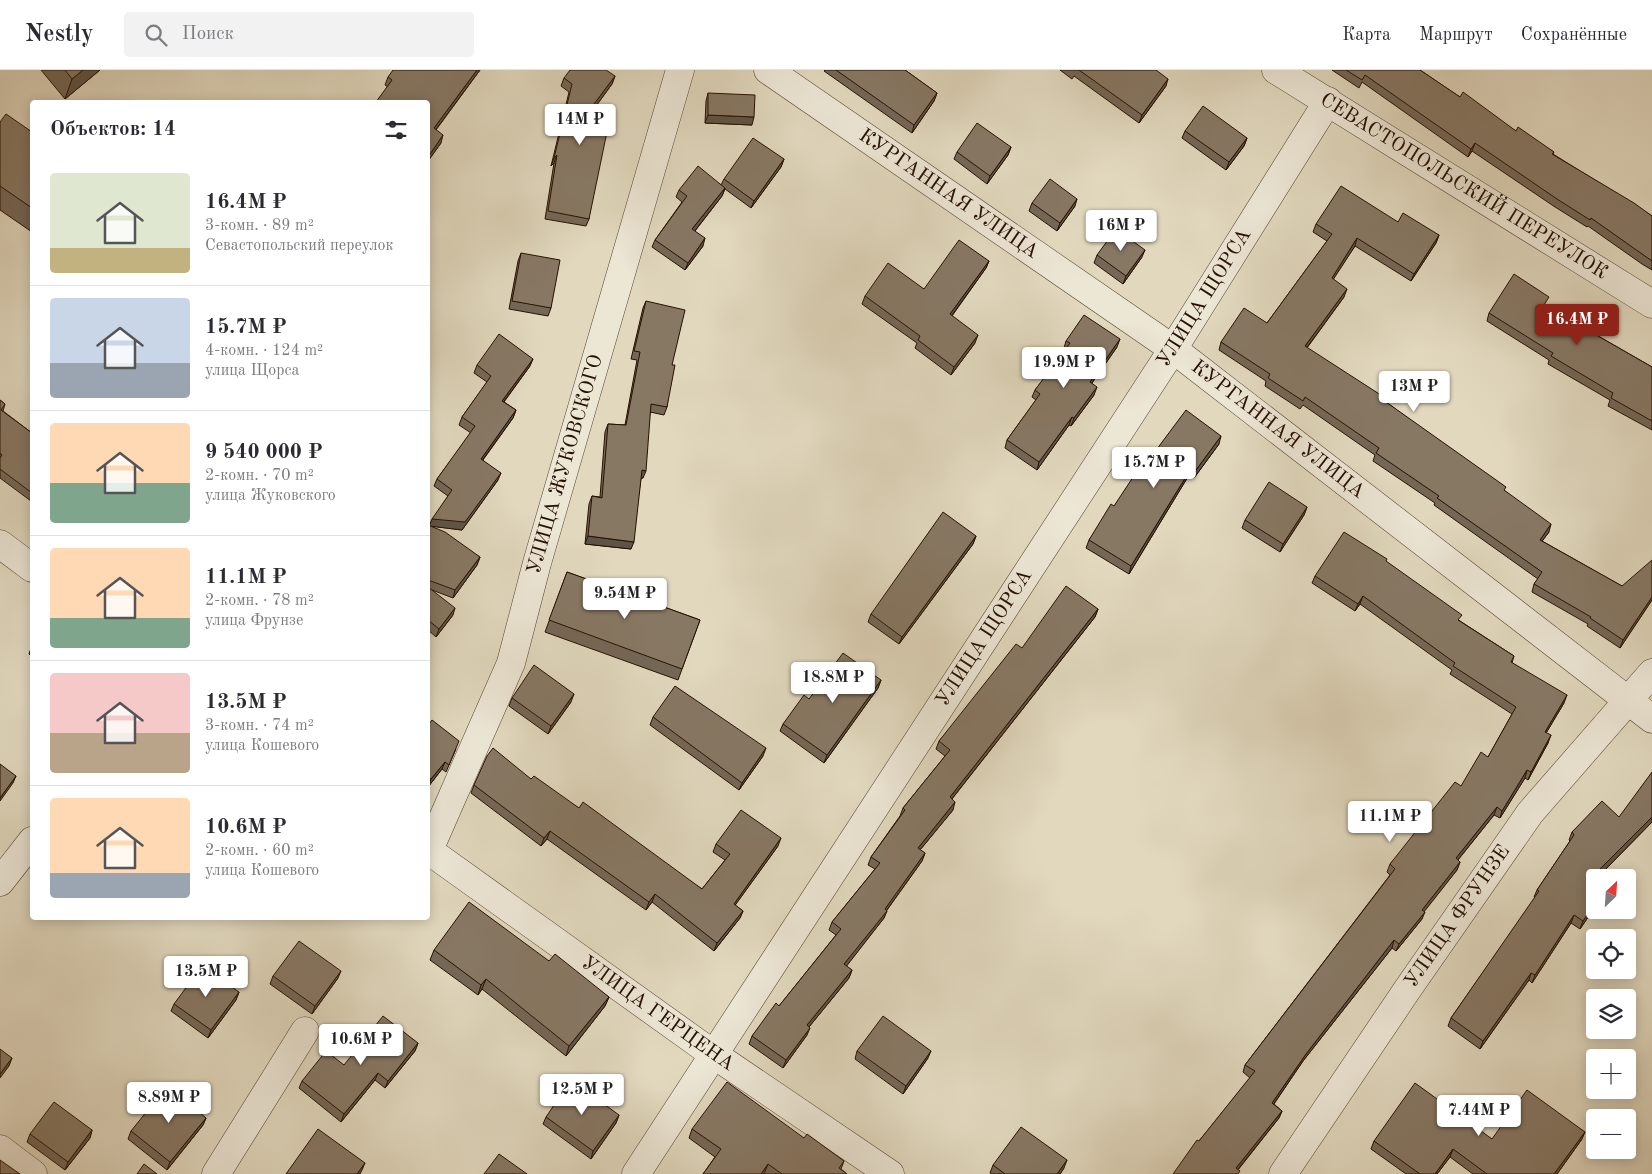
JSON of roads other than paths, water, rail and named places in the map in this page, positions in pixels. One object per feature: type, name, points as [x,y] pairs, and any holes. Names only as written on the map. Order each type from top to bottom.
[{"type":"street","name":"УЛИЦА ЖУКОВСКОГО","points":[[430,846],[511,664],[537,563],[680,70]]},
{"type":"street","name":"КУРГАННАЯ УЛИЦА","points":[[768,70],[1172,349],[1652,719]]},
{"type":"street","name":"СЕВАСТОПОЛЬСКИЙ ПЕРЕУЛОК","points":[[1276,70],[1328,100],[1652,304]]},
{"type":"street","name":"УЛИЦА ЩОРСА","points":[[636,1174],[1172,349],[1328,100]]},
{"type":"street","points":[[0,544],[30,566]]},
{"type":"street","name":"УЛИЦА ФРУНЗЕ","points":[[1283,1174],[1407,990],[1530,813],[1652,673]]},
{"type":"street","points":[[0,882],[30,844]]},
{"type":"street","name":"УЛИЦА ГЕРЦЕНА","points":[[430,851],[713,1054],[890,1174]]},
{"type":"street","points":[[216,1174],[305,1031]]},
{"type":"street","points":[[0,1149],[33,1174]]}]
